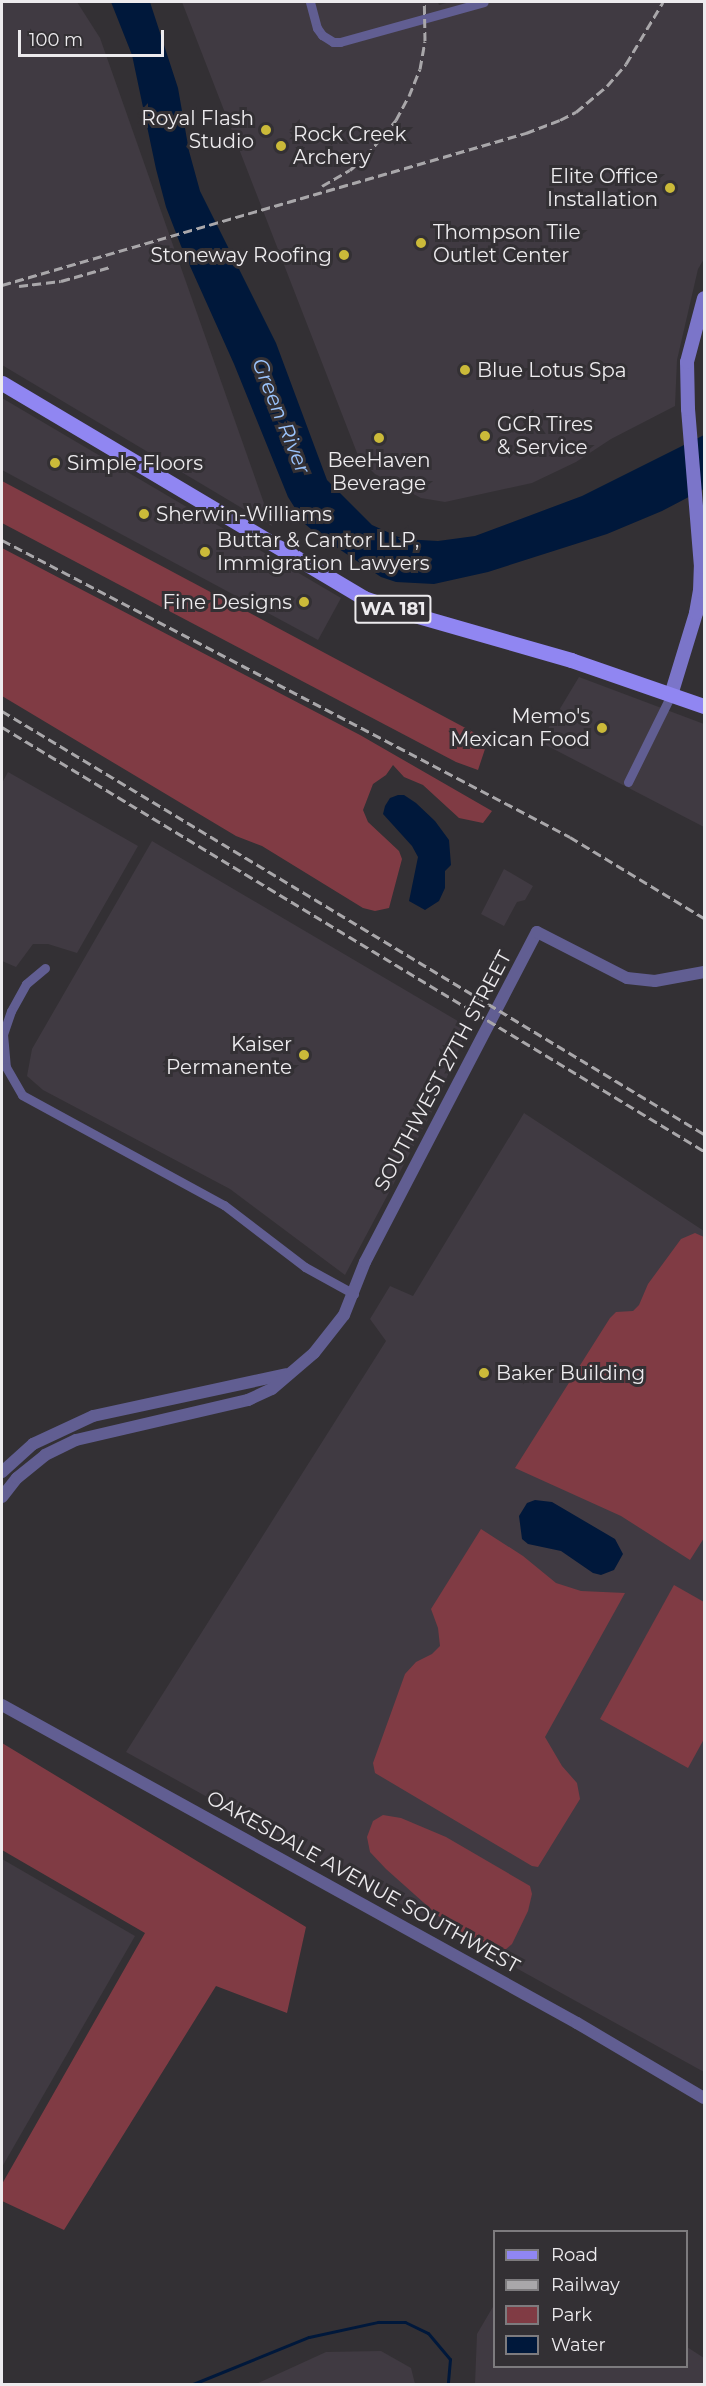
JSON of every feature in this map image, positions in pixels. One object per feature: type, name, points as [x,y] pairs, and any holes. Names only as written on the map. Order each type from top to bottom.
[{"type":"main road","points":[[671,695],[696,614],[700,591],[687,362],[705,298]]},
{"type":"main road","name":"WA 181","points":[[2,383],[364,598],[404,612],[571,660],[705,706]]},
{"type":"street","points":[[310,2],[317,28],[333,42],[405,25],[484,2]]},
{"type":"street","points":[[628,782],[671,695]]},
{"type":"street","name":"SOUTHWEST 27TH STREET","points":[[2,1497],[17,1478],[45,1455],[76,1440],[248,1400],[272,1389],[314,1353],[330,1336],[344,1315],[365,1262],[537,932],[627,978],[655,981],[705,972]]},
{"type":"street","points":[[45,968],[26,984],[11,1011],[3,1034],[6,1067],[22,1095],[224,1205],[305,1267],[354,1294]]},
{"type":"street","name":"SOUTHWEST 27TH STREET","points":[[2,1472],[33,1444],[93,1416],[287,1374]]},
{"type":"street","name":"OAKESDALE AVENUE SOUTHWEST","points":[[2,1705],[577,2023],[705,2098]]},
{"type":"shaded area","points":[[2,2],[77,2],[100,38],[272,526],[2,365]]},
{"type":"shaded area","points":[[182,2],[438,2],[439,5],[450,2],[704,2],[704,259],[698,269],[677,360],[675,406],[611,439],[576,462],[532,483],[445,502],[421,498],[375,474],[359,458]]},
{"type":"shaded area","points":[[2,398],[341,598],[318,640],[2,470]]},
{"type":"shaded area","points":[[579,677],[704,724],[704,827],[540,742]]},
{"type":"shaded area","points":[[8,772],[138,846],[77,953],[48,944],[33,944],[16,967],[2,961],[2,783]]},
{"type":"shaded area","points":[[152,841],[468,1027],[434,1108],[345,1275],[230,1189],[43,1090],[27,1076],[32,1049]]},
{"type":"shaded area","points":[[504,869],[533,886],[525,900],[517,902],[504,926],[481,914]]},
{"type":"shaded area","points":[[524,1113],[704,1231],[704,2072],[126,1752],[386,1341],[370,1319],[390,1286],[413,1296]]},
{"type":"shaded area","points":[[2,1859],[135,1936],[2,2167]]},
{"type":"shaded area","points":[[493,2307],[493,2368],[688,2368],[688,2348],[704,2358],[704,2384],[475,2384],[477,2334]]},
{"type":"shaded area","points":[[381,2351],[411,2368],[415,2384],[256,2384],[326,2352]]},
{"type":"green space","points":[[2,481],[488,740],[478,770],[456,762],[2,523]]},
{"type":"green space","points":[[2,548],[360,735],[492,811],[483,823],[459,818],[423,785],[404,777],[393,765],[386,775],[373,784],[363,810],[368,822],[399,851],[402,859],[389,908],[375,911],[363,908],[262,846],[236,836],[2,696]]},
{"type":"green space","points":[[695,1233],[704,1237],[704,1538],[690,1560],[621,1516],[515,1468],[610,1318],[616,1312],[633,1311],[639,1305],[648,1284],[681,1239]]},
{"type":"green space","points":[[481,1529],[523,1556],[556,1583],[581,1591],[625,1593],[545,1737],[562,1766],[577,1783],[580,1799],[538,1867],[532,1866],[375,1773],[373,1763],[405,1674],[416,1662],[432,1654],[440,1646],[438,1628],[431,1609]]},
{"type":"green space","points":[[674,1585],[704,1602],[704,1739],[688,1768],[600,1719]]},
{"type":"green space","points":[[2,1743],[306,1927],[287,2013],[216,1986],[64,2230],[2,2201],[2,2184],[145,1933],[2,1850]]},
{"type":"green space","points":[[383,1815],[401,1818],[446,1837],[530,1886],[532,1894],[528,1911],[512,1944],[505,1950],[493,1948],[451,1927],[386,1869],[370,1852],[367,1837],[373,1821]]},
{"type":"water","name":"Green River","points":[[111,2],[150,2],[178,88],[189,151],[200,191],[276,343],[327,480],[372,525],[403,539],[438,541],[475,536],[582,496],[704,435],[704,489],[662,511],[607,534],[488,572],[434,584],[396,582],[381,577],[318,535],[305,524],[288,497],[234,364],[181,246],[166,207],[156,169],[132,55]]},
{"type":"water","points":[[404,795],[416,803],[435,821],[449,840],[451,865],[445,871],[445,888],[439,901],[425,910],[409,901],[418,857],[412,846],[383,814],[390,798]]},
{"type":"water","points":[[535,1500],[552,1502],[615,1539],[623,1554],[614,1570],[601,1575],[593,1573],[561,1551],[528,1544],[522,1539],[519,1516],[527,1503]]},
{"type":"waterway","points":[[193,2384],[309,2337],[378,2322],[405,2322],[428,2333],[450,2359],[448,2384]]},
{"type":"railway","points":[[322,186],[350,170],[366,156],[396,120],[420,69],[425,41],[424,2]]},
{"type":"railway","points":[[2,285],[526,133],[560,120],[576,112],[607,86],[626,64],[663,2]]},
{"type":"railway","points":[[19,286],[61,281],[110,267]]},
{"type":"railway","points":[[2,540],[570,837],[704,918]]},
{"type":"railway","points":[[2,711],[704,1134]]},
{"type":"railway","points":[[2,727],[704,1151]]},
{"type":"place","name":"Royal Flash Studio","points":[[266,130]]},
{"type":"place","name":"Rock Creek Archery","points":[[281,146]]},
{"type":"place","name":"Elite Office Installation","points":[[670,188]]},
{"type":"place","name":"Thompson Tile Outlet Center","points":[[421,243]]},
{"type":"place","name":"Stoneway Roofing","points":[[344,255]]},
{"type":"place","name":"Blue Lotus Spa","points":[[465,370]]},
{"type":"place","name":"GCR Tires & Service","points":[[485,436]]},
{"type":"place","name":"BeeHaven Beverage","points":[[379,438]]},
{"type":"place","name":"Simple Floors","points":[[55,463]]},
{"type":"place","name":"Sherwin-Williams","points":[[144,514]]},
{"type":"place","name":"Buttar & Cantor LLP, Immigration Lawyers","points":[[205,552]]},
{"type":"place","name":"Fine Designs","points":[[304,602]]},
{"type":"place","name":"Memo's Mexican Food","points":[[602,728]]},
{"type":"place","name":"Kaiser Permanente","points":[[304,1055]]},
{"type":"place","name":"Baker Building","points":[[484,1373]]}]
